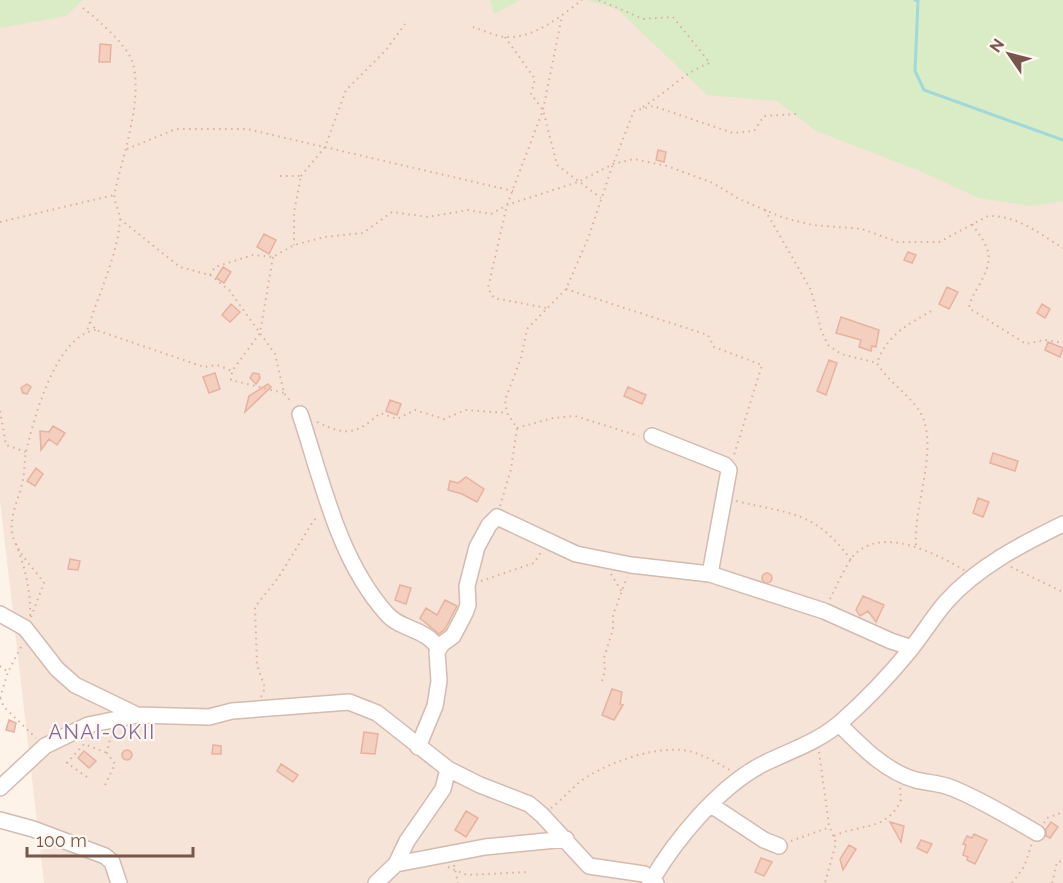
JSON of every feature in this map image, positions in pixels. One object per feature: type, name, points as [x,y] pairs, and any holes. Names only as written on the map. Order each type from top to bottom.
[{"type":"street","points":[[300,414],[344,544],[385,612],[394,620],[427,635],[438,648],[439,681],[435,706],[418,747]]},
{"type":"street","points":[[652,436],[726,465],[729,470],[710,574]]},
{"type":"street","points":[[438,648],[456,631],[468,605],[467,586],[477,547],[489,525],[497,517],[568,552],[631,565],[710,574],[824,611],[891,642],[912,648]]},
{"type":"street","points":[[0,788],[45,746],[88,725],[137,715],[209,717],[232,711],[349,702],[377,713],[448,769],[480,786],[529,804],[543,815],[589,866],[644,874],[652,882],[684,832],[741,777],[765,763],[818,740],[839,724],[863,702],[912,648],[947,601],[973,577],[999,559],[1063,524]]},
{"type":"street","points":[[0,614],[25,628],[57,669],[75,685],[137,715]]},
{"type":"street","points":[[839,724],[880,762],[917,780],[936,782],[953,788],[1037,833]]},
{"type":"street","points":[[376,883],[396,864],[407,841],[443,789],[448,769]]},
{"type":"street","points":[[711,805],[764,840],[779,846]]},
{"type":"street","points":[[0,820],[27,827],[105,856],[112,862],[119,883]]},
{"type":"street","points":[[396,864],[496,846],[566,839]]},
{"type":"path","points":[[473,27],[505,37],[531,33],[562,16],[582,0]]},
{"type":"path","points":[[497,517],[511,469],[518,428],[507,413],[505,400],[508,386],[520,358],[527,329],[566,289],[589,236],[613,164],[634,111],[657,99],[693,68],[710,63],[673,17],[643,19],[599,0]]},
{"type":"path","points":[[83,8],[124,45],[132,62],[135,83],[127,149],[114,195],[120,219],[113,256],[87,331]]},
{"type":"path","points":[[547,308],[494,298],[488,288],[507,205],[543,110],[562,16]]},
{"type":"path","points":[[294,245],[294,212],[301,176],[325,147],[346,90],[386,50],[405,24]]},
{"type":"path","points":[[505,37],[535,79],[531,94],[543,110],[557,165],[601,198]]},
{"type":"path","points":[[634,111],[653,106],[734,133],[754,131],[764,116],[797,114]]},
{"type":"path","points":[[127,149],[176,129],[248,129],[513,192]]},
{"type":"path","points":[[210,275],[215,267],[253,255],[273,257],[294,245],[325,237],[363,233],[392,212],[428,218],[468,210],[492,214],[507,205],[578,182],[613,164],[634,159],[667,166],[713,183],[739,199],[784,218],[813,225],[862,229],[882,238],[913,244],[939,242],[988,216],[1014,220],[1063,248]]},
{"type":"path","points":[[280,176],[301,176]]},
{"type":"path","points":[[0,222],[114,195]]},
{"type":"path","points":[[765,210],[811,290],[820,330],[828,345],[841,354],[877,363],[920,412],[926,429],[927,452],[915,532],[916,545]]},
{"type":"path","points":[[120,219],[180,267],[195,269],[210,275],[229,290],[274,354],[284,393],[300,414],[334,430],[354,432],[366,427],[380,413],[397,419],[415,410],[444,419],[466,410],[507,413]]},
{"type":"path","points":[[972,224],[991,256],[989,266],[970,301],[969,308],[1026,344],[1046,340],[1063,342]]},
{"type":"path","points":[[273,257],[260,333],[232,372],[231,380],[284,393]]},
{"type":"path","points":[[566,289],[708,334],[714,347],[762,365],[729,470]]},
{"type":"path","points":[[877,363],[885,344],[902,328],[935,309]]},
{"type":"path","points":[[90,322],[96,330]]},
{"type":"path","points":[[14,538],[44,583],[30,620],[31,599],[14,538],[12,513],[22,483],[26,453],[41,397],[67,347],[87,331],[96,330],[204,367],[217,365],[232,372]]},
{"type":"path","points":[[0,411],[6,446],[26,453]]},
{"type":"path","points":[[518,428],[553,418],[575,416],[637,436],[652,436]]},
{"type":"path","points":[[724,498],[807,518],[824,528],[851,561]]},
{"type":"path","points":[[256,710],[265,688],[257,665],[255,607],[278,578],[314,520],[331,507]]},
{"type":"path","points":[[824,611],[855,554],[877,544],[916,545],[973,577]]},
{"type":"path","points":[[999,559],[1015,570],[1063,592]]},
{"type":"path","points":[[468,605],[473,588],[481,581],[534,562]]},
{"type":"path","points":[[602,681],[605,670],[604,657],[613,629],[613,615],[631,565]]},
{"type":"path","points":[[25,628],[24,641],[8,672],[0,698],[4,707],[45,746]]},
{"type":"path","points":[[0,666],[8,672]]},
{"type":"path","points":[[107,753],[113,720]]},
{"type":"path","points":[[818,740],[835,853],[825,883]]},
{"type":"path","points":[[87,777],[67,763],[84,744],[107,753],[115,764],[105,785]]},
{"type":"path","points":[[543,815],[589,775],[618,762],[673,749],[689,751],[712,760],[741,777]]},
{"type":"path","points":[[834,836],[852,828],[870,827],[885,822],[901,800],[899,772]]},
{"type":"path","points":[[779,846],[830,826]]},
{"type":"path","points":[[451,854],[458,883]]},
{"type":"path","points":[[428,859],[467,875],[527,872]]},
{"type":"path","points":[[1052,883],[1057,862],[1063,861]]},
{"type":"shaded area","points":[[0,0],[1063,0],[1063,883],[44,883],[0,500]]},
{"type":"green space","points":[[0,0],[83,0],[66,16],[0,28]]},
{"type":"green space","points":[[490,0],[520,0],[494,14]]},
{"type":"green space","points":[[587,0],[1063,0],[1063,201],[1031,206],[979,198],[920,171],[816,131],[777,101],[707,95],[617,9]]},
{"type":"building","points":[[100,44],[111,45],[110,62],[99,62]]},
{"type":"building","points":[[658,150],[666,152],[664,162],[656,160]]},
{"type":"building","points":[[264,234],[276,240],[269,254],[257,247]]},
{"type":"building","points":[[908,252],[916,255],[912,263],[904,260]]},
{"type":"building","points":[[223,267],[231,272],[224,283],[216,278]]},
{"type":"building","points":[[947,287],[958,292],[949,309],[939,304]]},
{"type":"building","points":[[231,304],[240,312],[230,322],[222,315]]},
{"type":"building","points":[[1042,304],[1050,309],[1045,318],[1037,313]]},
{"type":"building","points":[[841,317],[879,330],[876,347],[872,346],[871,351],[859,347],[861,340],[836,333]]},
{"type":"building","points":[[1048,342],[1063,348],[1060,357],[1045,350]]},
{"type":"building","points":[[829,360],[837,363],[826,395],[817,391]]},
{"type":"building","points":[[215,373],[220,389],[209,393],[203,377]]},
{"type":"building","points":[[253,373],[259,374],[260,378],[256,384],[250,378]]},
{"type":"building","points":[[27,384],[31,387],[27,394],[23,393],[21,388]]},
{"type":"building","points":[[268,384],[271,387],[245,412],[249,396]]},
{"type":"building","points":[[628,387],[646,395],[642,404],[624,396]]},
{"type":"building","points":[[390,400],[401,404],[397,415],[386,411]]},
{"type":"building","points":[[53,426],[65,433],[57,445],[49,439],[41,450],[40,431],[49,432]]},
{"type":"building","points":[[993,453],[1018,461],[1015,471],[990,463]]},
{"type":"building","points":[[36,468],[43,474],[35,486],[27,481]]},
{"type":"building","points":[[466,477],[484,489],[477,502],[448,490],[450,481],[458,483]]},
{"type":"building","points":[[978,498],[989,502],[983,517],[973,513]]},
{"type":"building","points":[[70,559],[80,561],[78,570],[68,569]]},
{"type":"building","points":[[767,573],[772,578],[767,583],[762,578]]},
{"type":"building","points":[[400,585],[411,588],[406,604],[395,600]]},
{"type":"building","points":[[863,596],[884,605],[876,622],[868,611],[860,616],[856,610]]},
{"type":"building","points":[[445,600],[457,606],[445,629],[439,634],[420,618],[426,608],[437,615]]},
{"type":"building","points":[[612,689],[622,692],[620,704],[623,705],[614,720],[602,715]]},
{"type":"building","points":[[9,720],[16,723],[14,732],[6,730]]},
{"type":"building","points":[[364,732],[378,734],[375,754],[361,753]]},
{"type":"building","points":[[213,745],[221,746],[221,754],[212,754]]},
{"type":"building","points":[[127,750],[132,755],[127,760],[122,755]]},
{"type":"building","points":[[84,751],[96,761],[89,768],[78,758]]},
{"type":"building","points":[[281,764],[298,775],[293,782],[277,771]]},
{"type":"building","points":[[466,811],[478,818],[466,837],[455,830]]},
{"type":"building","points":[[890,822],[904,826],[901,842]]},
{"type":"building","points":[[1051,822],[1058,827],[1050,838],[1046,836],[1046,829]]},
{"type":"building","points":[[974,834],[987,840],[975,864],[963,855],[966,845],[963,844],[967,836],[972,838]]},
{"type":"building","points":[[921,840],[932,844],[927,853],[917,848]]},
{"type":"building","points":[[849,845],[856,849],[843,870],[840,859]]},
{"type":"building","points":[[761,858],[772,862],[764,876],[755,872]]},
{"type":"waterway","points":[[915,0],[918,1],[915,71],[924,90],[1063,140]]},
{"type":"district","name":"ANAI-OKII","points":[[102,732]]}]
